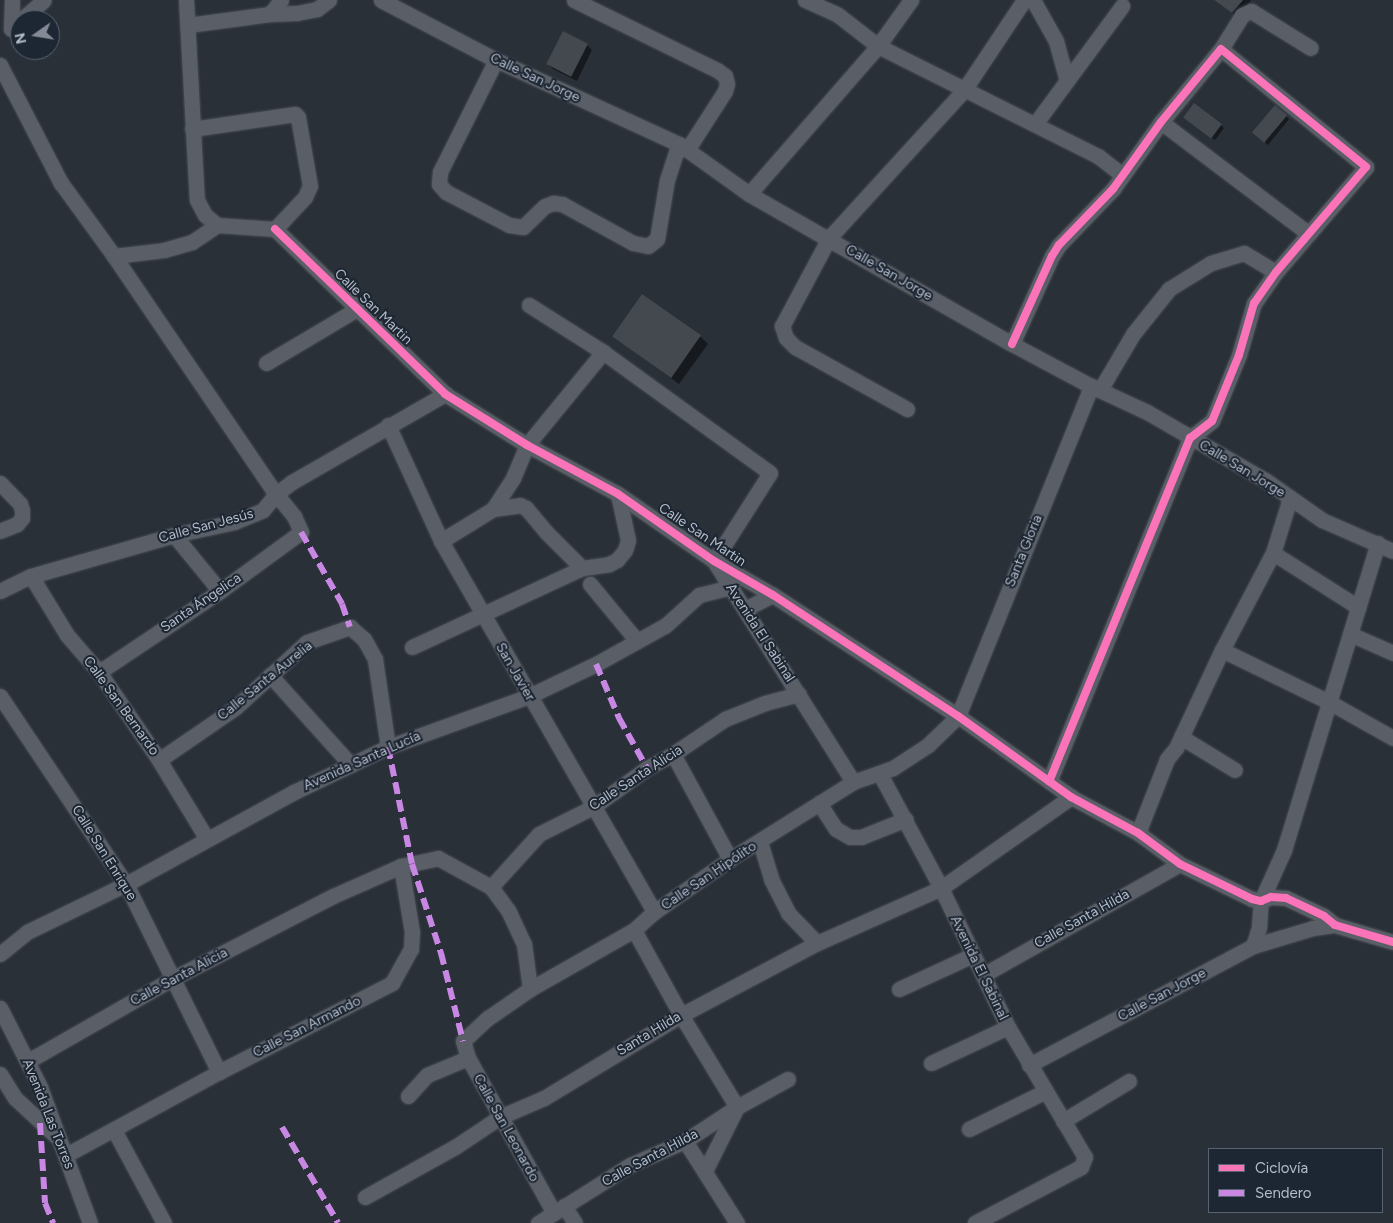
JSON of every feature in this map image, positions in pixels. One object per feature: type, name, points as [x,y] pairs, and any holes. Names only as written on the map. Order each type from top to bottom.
[{"type":"street","points":[[33,10],[44,0]]},
{"type":"street","points":[[186,0],[192,129],[197,200],[206,215],[217,225],[275,230],[305,197],[310,186],[298,117],[295,114],[192,129]]},
{"type":"street","points":[[270,14],[281,0]]},
{"type":"street","points":[[188,26],[270,14],[297,13],[317,9],[329,0]]},
{"type":"street","name":"Calle San Jorge","points":[[381,0],[496,60],[683,147],[749,194],[1012,344],[1095,388],[1147,412],[1265,480],[1322,520],[1350,534],[1378,543],[1393,551]]},
{"type":"street","points":[[496,60],[440,172],[439,184],[446,192],[508,226],[523,227],[545,206],[553,203],[562,204],[633,243],[648,246],[657,239],[667,180],[683,147],[725,91],[727,84],[725,76],[717,70],[574,0]]},
{"type":"street","points":[[805,0],[838,15],[878,46],[1098,156],[1122,175]]},
{"type":"street","points":[[749,194],[878,46],[911,0]]},
{"type":"street","points":[[907,410],[795,347],[786,338],[782,326],[829,238],[964,90],[1024,0]]},
{"type":"street","points":[[1033,0],[1056,41],[1068,80]]},
{"type":"street","points":[[1035,124],[1122,6]]},
{"type":"street","points":[[1012,344],[1052,256],[1059,245],[1113,189],[1161,122],[1221,49],[1242,15],[1251,11],[1311,48]]},
{"type":"street","points":[[1049,781],[1190,438],[1212,421],[1240,355],[1254,303],[1276,272],[1308,233],[1366,167],[1221,49]]},
{"type":"street","points":[[0,65],[61,183],[114,256],[276,494]]},
{"type":"street","points":[[1161,122],[1308,233]]},
{"type":"street","points":[[114,256],[164,250],[192,242],[217,225]]},
{"type":"street","name":"Calle San Martin","points":[[275,230],[444,394],[528,445],[618,494],[714,561],[773,595],[958,716],[1071,797],[1138,834],[1180,864],[1260,901]]},
{"type":"street","name":"Santa Gloria","points":[[958,716],[1095,388],[1133,334],[1170,289],[1211,263],[1244,253],[1276,272]]},
{"type":"street","points":[[529,306],[604,352],[770,473],[714,561]]},
{"type":"street","points":[[266,363],[358,309]]},
{"type":"street","points":[[493,510],[513,478],[528,445],[604,352]]},
{"type":"street","name":"Calle San Jesús","points":[[0,591],[32,576],[174,535],[234,522],[264,510],[276,494],[388,425],[444,394]]},
{"type":"street","name":"San Javier","points":[[388,425],[441,541],[654,912]]},
{"type":"street","points":[[0,483],[20,504],[22,518],[17,524],[0,531]]},
{"type":"street","name":"Santa Ángelica","points":[[99,672],[220,591],[301,532],[294,516],[276,494]]},
{"type":"street","points":[[412,647],[582,568],[609,564],[617,560],[625,550],[628,540],[618,494]]},
{"type":"street","points":[[1138,834],[1167,759],[1181,737],[1222,650],[1273,553],[1290,498]]},
{"type":"street","points":[[441,541],[493,510],[520,505],[526,508],[546,532],[582,568]]},
{"type":"street","points":[[174,535],[220,591]]},
{"type":"street","points":[[1253,946],[1258,927],[1260,901],[1284,850],[1378,543]]},
{"type":"street","points":[[1273,553],[1358,607]]},
{"type":"street","name":"Avenida El Sabinal","points":[[714,561],[853,782]]},
{"type":"street","points":[[561,577],[578,584],[590,584],[599,578],[609,564]]},
{"type":"street","name":"Calle San Bernardo","points":[[32,576],[67,635],[99,672],[160,760],[206,838]]},
{"type":"street","points":[[590,584],[637,641]]},
{"type":"street","name":"Avenida Santa Lucía","points":[[0,954],[27,932],[126,884],[206,838],[294,792],[388,747],[529,696],[666,625],[699,595],[730,587]]},
{"type":"street","points":[[745,609],[773,595]]},
{"type":"street","name":"Calle Santa Aurelia","points":[[160,760],[236,707],[307,642],[350,627],[364,639],[375,659],[388,747]]},
{"type":"street","points":[[1350,634],[1393,653]]},
{"type":"street","points":[[1222,650],[1329,702],[1393,738]]},
{"type":"street","points":[[270,675],[351,765]]},
{"type":"street","name":"Calle Santa Alicia","points":[[28,1061],[172,979],[333,896],[401,866],[438,858],[491,888],[539,834],[593,807],[647,768],[673,754],[725,719],[799,694]]},
{"type":"street","name":"Calle San Enrique","points":[[0,696],[126,884],[219,1072]]},
{"type":"street","name":"Calle San Hipólito","points":[[463,1041],[488,1018],[530,989],[634,930],[654,912],[730,858],[760,842],[853,782],[893,768],[928,745],[958,716]]},
{"type":"street","points":[[1181,737],[1235,770]]},
{"type":"street","points":[[673,754],[730,858]]},
{"type":"street","name":"Avenida El Sabinal","points":[[880,774],[906,819],[941,888],[1008,1027],[1044,1092],[1085,1157],[1081,1167],[975,1223]]},
{"type":"street","name":"Santa Hilda","points":[[365,1197],[455,1147],[500,1117],[544,1098],[681,1015],[817,943],[941,888],[1071,797]]},
{"type":"street","points":[[819,803],[836,829],[850,837],[860,837],[906,819]]},
{"type":"street","points":[[760,842],[771,879],[788,913],[817,943]]},
{"type":"street","name":"Calle Santa Hilda","points":[[983,975],[1180,864]]},
{"type":"street","name":"Calle San Armando","points":[[66,1155],[219,1072],[392,983],[410,949],[412,932],[401,866]]},
{"type":"street","points":[[491,888],[508,910],[524,944],[530,989]]},
{"type":"street","points":[[1260,901],[1271,897],[1286,898],[1316,912],[1335,925],[1393,942]]},
{"type":"street","name":"Calle San Jorge","points":[[1030,1065],[1253,946],[1313,928],[1335,925]]},
{"type":"street","points":[[634,930],[681,1015],[737,1107],[705,1171]]},
{"type":"street","points":[[899,989],[972,955]]},
{"type":"street","name":"Avenida Las Torres","points":[[0,1008],[40,1087],[90,1223]]},
{"type":"street","points":[[931,1063],[1008,1027]]},
{"type":"street","name":"Calle San Leonardo","points":[[463,1041],[468,1058],[500,1117],[559,1210],[575,1223]]},
{"type":"street","points":[[408,1096],[427,1075],[468,1058]]},
{"type":"street","points":[[0,1074],[15,1098],[57,1137]]},
{"type":"street","name":"Calle Santa Hilda","points":[[538,1223],[630,1165],[685,1141],[737,1107],[788,1079]]},
{"type":"street","points":[[1063,1121],[1129,1081]]},
{"type":"street","points":[[15,1098],[40,1087]]},
{"type":"street","points":[[969,1129],[1044,1092]]},
{"type":"street","points":[[114,1130],[164,1223]]},
{"type":"street","points":[[685,1141],[705,1171],[731,1221]]},
{"type":"building","points":[[1214,0],[1243,0],[1232,13]]},
{"type":"building","points":[[563,31],[588,44],[571,77],[546,64]]},
{"type":"building","points":[[1194,103],[1222,124],[1211,138],[1183,117]]},
{"type":"building","points":[[1275,105],[1287,115],[1264,143],[1252,133]]},
{"type":"building","points":[[642,294],[701,335],[671,378],[612,337]]},
{"type":"marked path","points":[[301,532],[342,604],[350,627]]},
{"type":"marked path","points":[[596,664],[619,718],[647,768]]},
{"type":"marked path","points":[[388,747],[412,864],[441,953],[463,1041]]},
{"type":"marked path","points":[[40,1123],[45,1203],[53,1223]]},
{"type":"marked path","points":[[282,1127],[338,1223]]},
{"type":"cycle path","points":[[1012,344],[1052,256],[1059,245],[1113,189],[1161,122],[1221,49],[1366,167],[1276,272],[1254,303],[1239,355],[1212,421],[1190,438],[1049,781]]},
{"type":"cycle path","points":[[275,229],[445,394],[527,445],[618,494],[714,561],[773,595],[958,716],[1071,797],[1138,833],[1180,864],[1252,899],[1261,901],[1271,897],[1286,898],[1324,916],[1335,925],[1393,942]]}]
